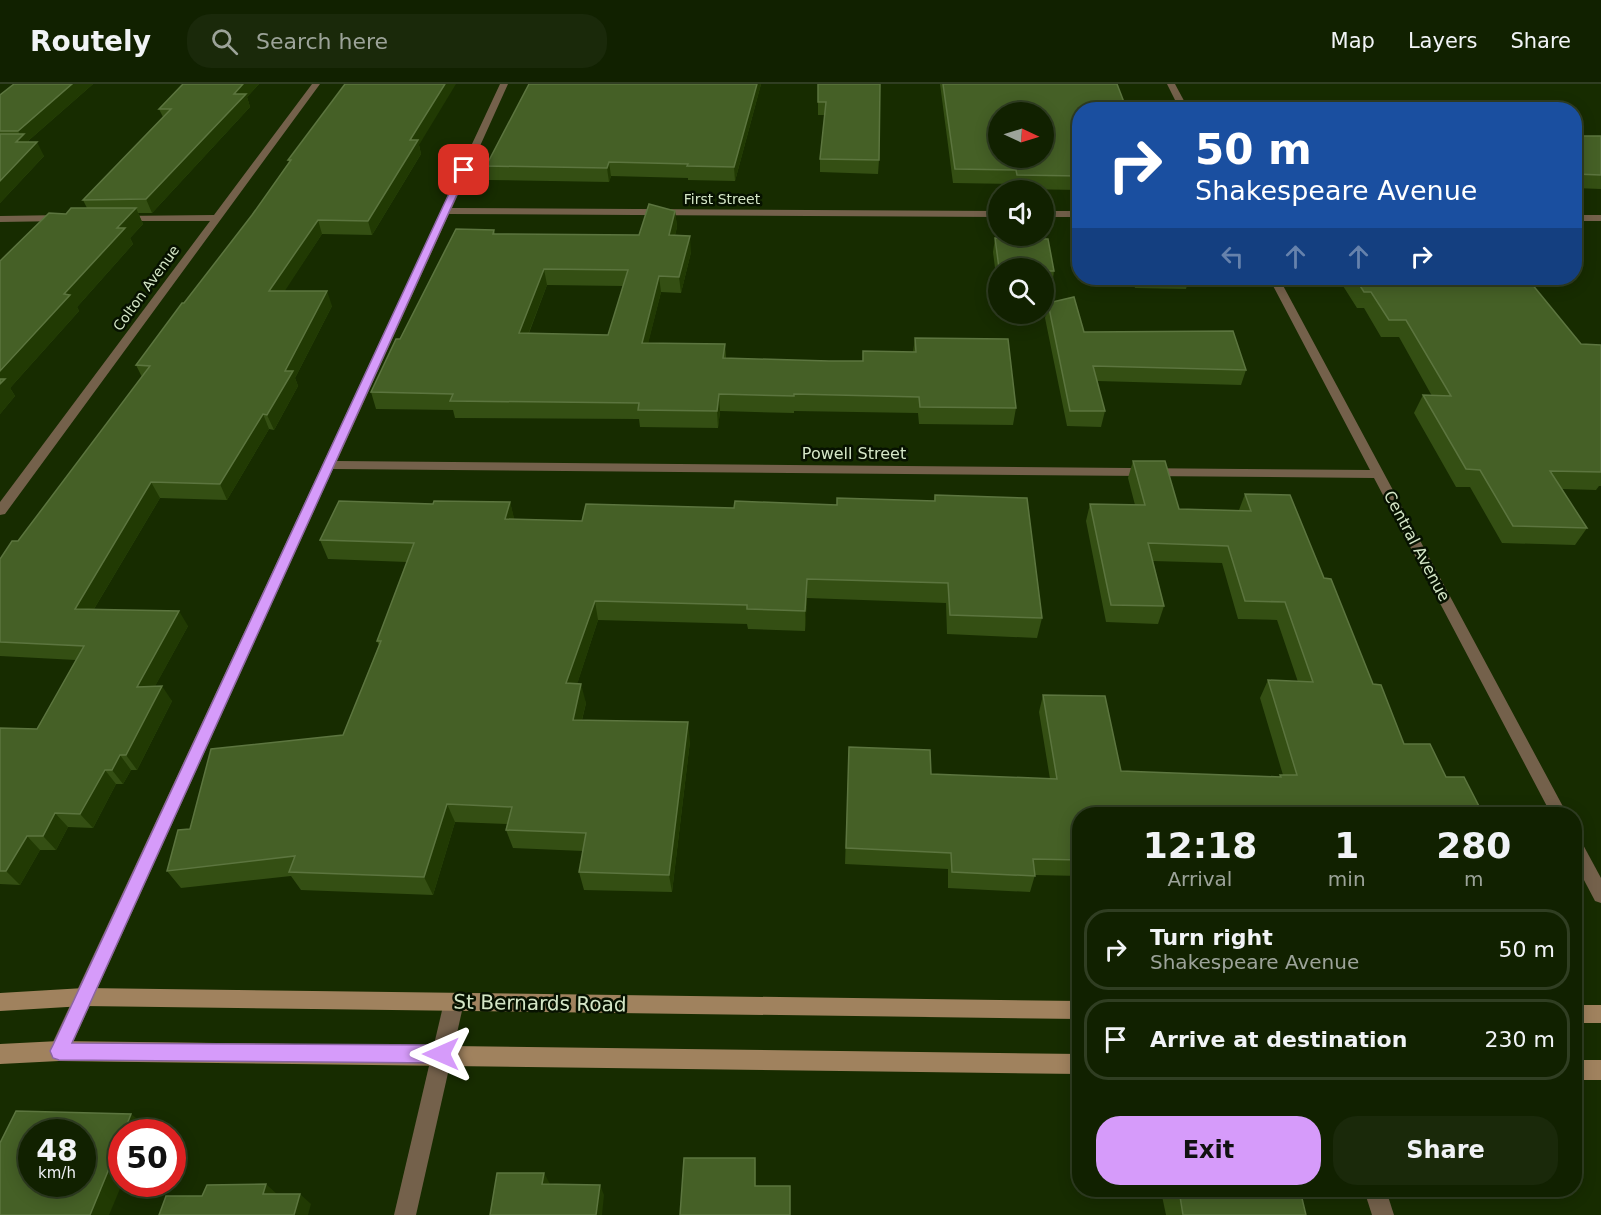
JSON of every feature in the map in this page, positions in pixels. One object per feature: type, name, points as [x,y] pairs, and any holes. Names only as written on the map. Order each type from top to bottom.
[{"type":"main road","name":"St Bernards Road","points":[[0,1002],[84,997],[1072,1010]]},
{"type":"main road","points":[[1582,1014],[1601,1014]]},
{"type":"main road","points":[[0,1054],[59,1051],[441,1054],[1072,1064]]},
{"type":"main road","points":[[1582,1070],[1601,1070]]},
{"type":"street","name":"Colton Avenue","points":[[0,511],[316,84]]},
{"type":"street","points":[[59,1051],[504,84]]},
{"type":"street","points":[[1171,84],[1181,102]]},
{"type":"street","name":"First Street","points":[[445,211],[988,214]]},
{"type":"street","points":[[1054,214],[1072,214]]},
{"type":"street","points":[[103,218],[216,218]]},
{"type":"street","points":[[1582,218],[1601,218]]},
{"type":"street","points":[[0,219],[69,219]]},
{"type":"street","name":"Central Avenue","points":[[1278,285],[1555,807]]},
{"type":"street","name":"Powell Street","points":[[329,465],[1378,474]]},
{"type":"street","points":[[1582,859],[1601,895]]},
{"type":"street","points":[[405,1215],[454,1002]]},
{"type":"street","points":[[1377,1197],[1383,1215]]},
{"type":"building","points":[[14,84],[72,84],[18,131],[0,131],[0,95]]},
{"type":"building","points":[[183,84],[243,84],[234,94],[246,94],[146,199],[83,200],[171,109],[159,109]]},
{"type":"building","points":[[345,84],[445,84],[410,140],[418,140],[368,221],[318,220],[269,291],[327,291],[285,371],[293,371],[267,415],[263,414],[220,484],[151,482],[75,609],[179,611],[137,687],[162,686],[126,755],[120,755],[112,770],[105,770],[80,814],[55,813],[43,836],[27,836],[6,871],[0,871],[0,728],[37,729],[84,646],[0,642],[0,559],[12,541],[18,541],[150,366],[136,365],[252,215],[291,160],[288,160]]},
{"type":"building","points":[[529,84],[757,84],[734,167],[609,162],[607,168],[486,166]]},
{"type":"building","points":[[818,84],[880,84],[879,160],[820,159],[826,102],[818,102]]},
{"type":"building","points":[[943,84],[1117,84],[1124,102],[1072,102],[1072,176],[1017,175],[1016,170],[955,169]]},
{"type":"building","points":[[0,134],[24,134],[16,142],[37,142],[0,181]]},
{"type":"building","points":[[1582,136],[1601,136],[1601,175],[1582,174]]},
{"type":"building","points":[[649,204],[675,211],[669,235],[690,236],[679,277],[659,276],[642,343],[725,344],[723,358],[863,361],[863,351],[916,352],[915,338],[1008,339],[1016,408],[920,407],[919,397],[719,394],[717,411],[638,410],[639,403],[450,401],[453,394],[371,392],[396,339],[400,339],[456,229],[494,230],[493,234],[639,235]],"holes":[[[544,269],[628,270],[608,335],[519,333]]]},
{"type":"building","points":[[71,208],[136,208],[117,228],[125,228],[64,294],[70,295],[0,371],[0,261],[49,213],[66,214]]},
{"type":"building","points":[[996,246],[1049,246],[1052,258],[998,258]]},
{"type":"building","points":[[1360,285],[1533,285],[1581,344],[1601,345],[1601,472],[1550,471],[1587,528],[1513,526],[1480,470],[1466,469],[1423,395],[1451,396],[1406,320],[1389,320],[1371,292],[1364,292]]},
{"type":"building","points":[[1074,297],[1084,332],[1233,331],[1246,370],[1093,366],[1105,411],[1070,411],[1052,324],[1054,302]]},
{"type":"building","points":[[1133,461],[1165,461],[1179,509],[1251,511],[1245,494],[1290,495],[1324,578],[1331,579],[1373,684],[1381,685],[1404,744],[1430,744],[1446,777],[1464,777],[1479,807],[1072,807],[1072,860],[1033,859],[1035,876],[952,872],[951,853],[846,848],[849,747],[930,750],[931,774],[1057,779],[1043,695],[1105,696],[1121,771],[1281,777],[1280,775],[1297,775],[1268,680],[1313,682],[1285,602],[1245,601],[1228,546],[1148,543],[1164,606],[1111,605],[1090,504],[1145,505]]},
{"type":"building","points":[[935,495],[1027,498],[1042,618],[950,615],[948,583],[807,579],[805,611],[747,609],[747,605],[595,601],[566,683],[581,684],[573,720],[688,722],[669,875],[579,872],[586,833],[506,830],[512,807],[447,804],[424,877],[289,872],[295,856],[167,871],[178,830],[190,829],[211,749],[343,735],[381,641],[377,641],[414,543],[320,540],[339,501],[433,504],[434,501],[510,502],[505,519],[582,521],[586,504],[734,508],[735,501],[837,505],[837,498],[935,501]]},
{"type":"building","points":[[16,1111],[131,1114],[129,1119],[108,1119],[108,1171],[90,1215],[0,1215],[0,1143]]},
{"type":"building","points":[[684,1158],[755,1158],[755,1186],[790,1186],[790,1215],[680,1215]]},
{"type":"building","points":[[497,1173],[544,1173],[542,1184],[600,1185],[596,1215],[490,1215]]},
{"type":"building","points":[[266,1184],[263,1194],[300,1194],[294,1215],[159,1215],[166,1197],[202,1196],[207,1185]]},
{"type":"building","points":[[1180,1197],[1302,1197],[1306,1215],[1183,1215]]},
{"type":"route","points":[[441,1054],[59,1051],[464,170]]}]
